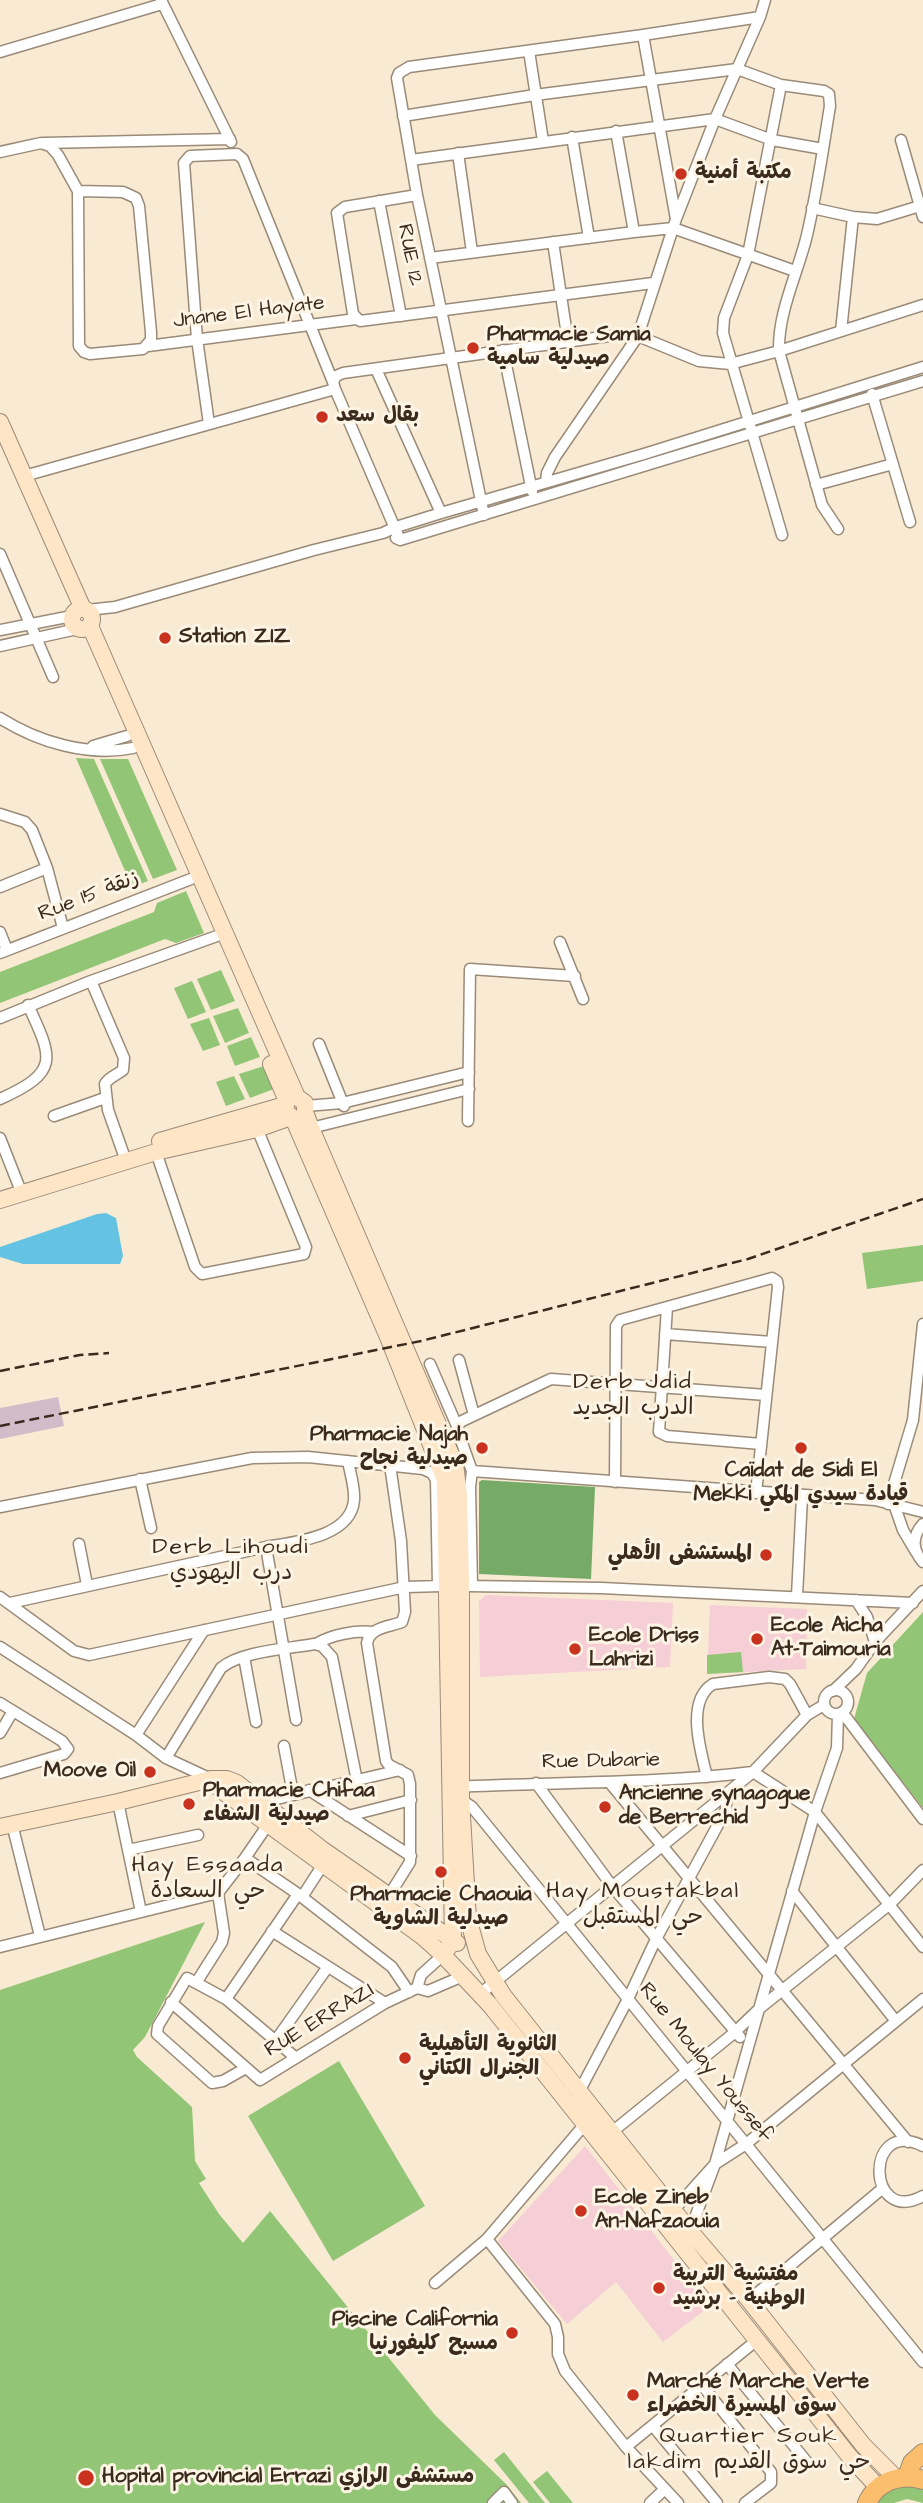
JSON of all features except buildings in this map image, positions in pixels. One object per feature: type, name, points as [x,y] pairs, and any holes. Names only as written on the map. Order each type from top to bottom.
[{"type":"main road","points":[[0,422],[130,742],[295,1108],[311,1128],[455,1464],[458,1495],[453,1941],[443,1955]]},
{"type":"main road","points":[[0,447],[82,619],[295,1108],[443,1469],[455,1586]]},
{"type":"main road","points":[[0,1200],[20,1189],[251,1113],[295,1108]]},
{"type":"main road","points":[[124,1156],[156,1152],[257,1129],[295,1108]]},
{"type":"main road","points":[[0,1191],[20,1189]]},
{"type":"main road","points":[[6,1826],[211,1779],[227,1779],[264,1802],[323,1850],[390,1894],[453,1941],[478,1954]]},
{"type":"main road","points":[[211,1779],[221,1790],[424,1937],[480,1994],[585,2124],[668,2216],[757,2340],[850,2457],[878,2487]]},
{"type":"main road","points":[[455,1793],[468,1918],[478,1954],[494,1982],[612,2132],[668,2216]]},
{"type":"main road","points":[[435,1927],[452,1910]]},
{"type":"main road","points":[[463,1976],[478,1954]]},
{"type":"main road","points":[[684,2236],[749,2300],[863,2445],[909,2478]]},
{"type":"main road","points":[[909,2478],[912,2463],[923,2453]]},
{"type":"main road","points":[[867,2503],[878,2487],[909,2478]]},
{"type":"street","points":[[546,482],[547,473],[555,457],[638,335],[674,224],[765,0]]},
{"type":"street","points":[[0,52],[161,2],[237,154],[243,159],[400,540]]},
{"type":"street","points":[[484,515],[417,195],[397,78],[402,69],[760,17]]},
{"type":"street","points":[[643,36],[660,126],[674,224]]},
{"type":"street","points":[[529,51],[543,141]]},
{"type":"street","points":[[403,116],[535,95],[737,69],[781,85],[829,94],[830,106],[812,208],[780,330],[779,351],[822,505],[838,529]]},
{"type":"street","points":[[781,85],[748,255],[723,325],[730,364],[782,535]]},
{"type":"street","points":[[411,160],[715,118],[772,140],[823,149]]},
{"type":"street","points":[[616,131],[634,232]]},
{"type":"street","points":[[572,137],[589,238]]},
{"type":"street","points":[[0,152],[41,143],[230,139]]},
{"type":"street","points":[[812,208],[877,219],[921,211],[901,140]]},
{"type":"street","points":[[41,143],[50,146],[58,155],[78,191],[122,192],[136,198],[151,332],[148,346]]},
{"type":"street","points":[[458,153],[472,253]]},
{"type":"street","points":[[209,424],[197,340],[184,163],[190,156],[237,154]]},
{"type":"street","name":"Jnane El Hayate","points":[[78,191],[79,346],[90,354],[143,349],[148,346],[309,324],[356,319],[360,321],[653,283]]},
{"type":"street","points":[[356,319],[337,213],[345,206],[417,195]]},
{"type":"street","name":"RUE 12","points":[[379,201],[401,316]]},
{"type":"street","points":[[841,331],[853,217]]},
{"type":"street","points":[[430,258],[634,232],[674,224],[748,255],[795,271]]},
{"type":"street","points":[[553,242],[568,342]]},
{"type":"street","points":[[334,385],[336,376],[343,373],[608,336],[638,335],[699,361],[730,364],[923,305]]},
{"type":"street","points":[[503,350],[533,500]]},
{"type":"street","points":[[383,533],[400,540],[533,500],[750,428],[795,408],[923,367]]},
{"type":"street","points":[[376,369],[441,513]]},
{"type":"street","points":[[0,646],[35,637],[116,607],[383,533],[546,482],[750,428],[799,420],[923,381]]},
{"type":"street","points":[[24,476],[209,424],[334,385]]},
{"type":"street","points":[[870,385],[910,522]]},
{"type":"street","points":[[817,485],[893,464]]},
{"type":"street","points":[[0,554],[53,677]]},
{"type":"street","points":[[0,630],[29,623],[82,619]]},
{"type":"street","points":[[0,719],[41,740],[64,746],[87,748],[130,742]]},
{"type":"street","points":[[0,814],[30,826],[47,868],[63,928]]},
{"type":"street","points":[[0,887],[47,868]]},
{"type":"street","name":"Rue 15 زنقة","points":[[4,951],[191,879]]},
{"type":"street","points":[[0,932],[4,951]]},
{"type":"street","points":[[0,1018],[91,981],[217,936]]},
{"type":"street","points":[[560,942],[583,999]]},
{"type":"street","points":[[468,1121],[470,969],[575,976]]},
{"type":"street","points":[[91,981],[125,1064],[123,1070],[104,1084],[105,1098],[124,1156]]},
{"type":"street","points":[[0,1099],[27,1086],[40,1076],[46,1065],[46,1043],[28,1005]]},
{"type":"street","points":[[319,1044],[348,1119]]},
{"type":"street","points":[[295,1108],[342,1103],[469,1072]]},
{"type":"street","points":[[311,1128],[468,1089]]},
{"type":"street","points":[[54,1116],[105,1098]]},
{"type":"street","points":[[156,1152],[195,1267],[202,1274],[304,1254],[306,1247],[251,1113]]},
{"type":"street","points":[[0,1138],[20,1189]]},
{"type":"street","points":[[615,1482],[616,1326],[620,1320],[772,1278],[777,1281],[778,1287],[756,1493]]},
{"type":"street","points":[[667,1307],[659,1428],[662,1436],[761,1444]]},
{"type":"street","points":[[920,1557],[903,1531],[892,1506],[913,1420],[923,1324]]},
{"type":"street","points":[[665,1334],[772,1342]]},
{"type":"street","points":[[460,1360],[474,1415]]},
{"type":"street","points":[[430,1364],[457,1426],[472,1471],[455,1586]]},
{"type":"street","points":[[457,1426],[474,1415],[551,1379],[766,1395]]},
{"type":"street","points":[[0,1507],[252,1458],[308,1457],[423,1469],[434,1476],[455,1586]]},
{"type":"street","points":[[5,1600],[323,1535],[346,1520],[354,1502],[348,1461]]},
{"type":"street","points":[[166,1758],[221,1668],[232,1660],[316,1644],[355,1632],[373,1632],[402,1622],[405,1612],[405,1587],[390,1465]]},
{"type":"street","points":[[472,1471],[802,1497],[875,1500],[923,1512]]},
{"type":"street","points":[[141,1479],[151,1528]]},
{"type":"street","points":[[797,1596],[802,1497]]},
{"type":"street","points":[[920,1557],[915,1538],[923,1524]]},
{"type":"street","points":[[79,1545],[87,1585]]},
{"type":"street","points":[[267,1546],[296,1720]]},
{"type":"street","points":[[5,1600],[74,1651],[89,1655],[405,1587],[601,1588],[913,1603]]},
{"type":"street","points":[[840,1713],[830,1713],[824,1705],[826,1695],[856,1669],[875,1642],[923,1591]]},
{"type":"street","points":[[856,1600],[867,1617],[875,1642]]},
{"type":"street","points":[[136,1735],[204,1630]]},
{"type":"street","points":[[373,1632],[367,1643],[386,1761],[408,1775],[411,1800],[411,1856],[408,1867],[390,1894]]},
{"type":"street","points":[[316,1644],[328,1650],[332,1657],[357,1781]]},
{"type":"street","points":[[0,1647],[136,1735],[166,1758],[211,1779]]},
{"type":"street","points":[[244,1657],[256,1722]]},
{"type":"street","points":[[684,2236],[715,2164],[768,1972],[815,1812],[837,1748],[840,1713],[847,1706],[846,1698],[856,1669]]},
{"type":"street","points":[[707,1777],[697,1738],[699,1703],[705,1688],[713,1684],[777,1677],[790,1684],[807,1715]]},
{"type":"street","points":[[833,1691],[841,1692],[846,1698]]},
{"type":"street","points":[[0,1703],[62,1741],[68,1749],[64,1754],[0,1773]]},
{"type":"street","points":[[480,1994],[753,1772],[807,1715],[824,1705]]},
{"type":"street","points":[[0,1733],[13,1711]]},
{"type":"street","points":[[840,1713],[923,1819]]},
{"type":"street","points":[[284,1746],[293,1794]]},
{"type":"street","points":[[264,1802],[401,1770]]},
{"type":"street","points":[[753,1772],[815,1812],[923,1947]]},
{"type":"street","name":"Rue Dubarie","points":[[455,1793],[536,1783],[610,1783],[753,1772]]},
{"type":"street","points":[[536,1783],[612,1886],[734,2033],[748,2043]]},
{"type":"street","points":[[610,1783],[908,2142]]},
{"type":"street","points":[[309,1790],[411,1856]]},
{"type":"street","name":"Rue Moulay Youssef","points":[[455,1793],[472,1807],[923,2362]]},
{"type":"street","points":[[580,2090],[656,1939],[726,1810],[726,1794]]},
{"type":"street","points":[[348,1816],[411,1800]]},
{"type":"street","points":[[118,1802],[141,1912]]},
{"type":"street","points":[[0,1947],[218,1893],[269,1823]]},
{"type":"street","points":[[6,1826],[40,1936]]},
{"type":"street","points":[[128,1850],[198,1835]]},
{"type":"street","points":[[246,1858],[392,1967],[413,1990],[421,1975],[443,1955]]},
{"type":"street","points":[[226,1999],[272,1931],[324,1863]]},
{"type":"street","points":[[612,2132],[890,1904],[923,1870]]},
{"type":"street","points":[[792,1891],[895,2020]]},
{"type":"street","points":[[171,2002],[222,1942],[218,1893]]},
{"type":"street","points":[[272,1931],[385,2003]]},
{"type":"street","points":[[276,2040],[327,1968]]},
{"type":"street","name":"RUE ERRAZI","points":[[246,2068],[223,2081],[212,2083],[160,2038],[156,2030],[171,2002],[260,2080],[385,2003],[413,1990],[428,1990],[463,1976]]},
{"type":"street","points":[[192,1980],[226,1999],[296,2058]]},
{"type":"street","points":[[668,2216],[715,2164],[746,2144],[923,1999]]},
{"type":"street","points":[[435,2283],[487,2239],[585,2124]]},
{"type":"street","points":[[923,2146],[908,2142],[891,2146],[881,2157],[877,2172],[883,2188],[891,2196],[901,2201],[912,2201],[923,2196]]},
{"type":"street","points":[[749,2300],[883,2188]]},
{"type":"street","points":[[487,2239],[555,2324],[558,2354],[565,2371],[626,2447],[678,2503]]},
{"type":"street","points":[[626,2447],[757,2340]]},
{"type":"street","points":[[727,2364],[807,2462]]},
{"type":"street","points":[[702,2385],[772,2472],[771,2483],[745,2503]]},
{"type":"street","points":[[653,2426],[717,2503]]},
{"type":"street","points":[[650,2503],[665,2489]]},
{"type":"street","points":[[493,2503],[504,2493],[512,2503]]},
{"type":"shaded area","points":[[58,1397],[64,1426],[0,1439],[0,1408]]},
{"type":"shaded area","name":"Ecole Driss Lahrizi","points":[[486,1595],[673,1603],[670,1667],[480,1677],[479,1601]]},
{"type":"shaded area","name":"Ecole Aicha At-Taimouria","points":[[710,1605],[807,1609],[806,1669],[707,1674]]},
{"type":"shaded area","name":"Ecole Zineb An-Nafzaouia","points":[[585,2146],[710,2306],[663,2342],[616,2282],[567,2324],[498,2241]]},
{"type":"green space","points":[[76,758],[94,759],[148,881],[132,887]]},
{"type":"green space","points":[[100,759],[128,759],[177,870],[153,879]]},
{"type":"green space","points":[[186,891],[204,933],[176,943],[165,939],[0,1003],[0,972],[154,912],[157,903]]},
{"type":"green space","points":[[221,970],[235,1001],[211,1010],[197,979]]},
{"type":"green space","points":[[192,981],[206,1012],[188,1019],[174,988]]},
{"type":"green space","points":[[238,1008],[249,1033],[225,1043],[213,1016]]},
{"type":"green space","points":[[209,1018],[220,1045],[203,1051],[190,1024]]},
{"type":"green space","points":[[251,1037],[260,1057],[235,1066],[227,1046]]},
{"type":"green space","points":[[264,1066],[274,1089],[250,1098],[239,1074]]},
{"type":"green space","points":[[234,1076],[245,1099],[226,1106],[216,1082]]},
{"type":"green space","points":[[923,1245],[923,1281],[867,1289],[862,1253]]},
{"type":"green space","points":[[482,1480],[595,1487],[591,1579],[479,1574],[479,1482]]},
{"type":"green space","points":[[923,1612],[923,1808],[854,1719],[867,1673]]},
{"type":"green space","points":[[741,1652],[743,1672],[707,1674],[707,1655]]},
{"type":"green space","points":[[205,1922],[145,2037],[133,2050],[137,2057],[192,2107],[195,2161],[206,2179],[199,2183],[219,2214],[243,2243],[270,2211],[435,2415],[507,2485],[521,2503],[0,2503],[0,1990]]},
{"type":"green space","points":[[339,2061],[425,2206],[333,2261],[248,2116]]},
{"type":"green space","points":[[504,2452],[545,2503],[529,2503],[494,2460]]},
{"type":"green space","points":[[547,2471],[573,2503],[550,2503],[533,2482]]},
{"type":"green space","points":[[900,2484],[923,2488],[923,2503],[907,2499],[894,2503],[873,2503]]},
{"type":"water","points":[[106,1213],[116,1218],[123,1256],[120,1264],[23,1264],[0,1257],[0,1247]]},
{"type":"railway","points":[[0,1426],[421,1341],[748,1259],[923,1199]]},
{"type":"railway","points":[[0,1371],[80,1355],[109,1353]]},
{"type":"place","name":"مكتبة أمنية","points":[[681,174]]},
{"type":"place","name":"Pharmacie Samia صيدلية سامية","points":[[473,348]]},
{"type":"place","name":"بقال سعد","points":[[322,417]]},
{"type":"place","name":"Station ZIZ","points":[[165,638]]},
{"type":"place","name":"Pharmacie Najah صيدلية نجاح","points":[[482,1448]]},
{"type":"place","name":"Caïdat de Sidi El Mekki قيادة سيدي المكي","points":[[801,1448]]},
{"type":"place","name":"المستشفى الأهلي","points":[[766,1555]]},
{"type":"place","name":"Ecole Aicha At-Taimouria","points":[[757,1639]]},
{"type":"place","name":"Ecole Driss Lahrizi","points":[[575,1649]]},
{"type":"place","name":"Moove Oil","points":[[150,1772]]},
{"type":"place","name":"Pharmacie Chifaa صيدلية الشفاء","points":[[189,1804]]},
{"type":"place","name":"Ancienne synagogue de Berrechid","points":[[605,1807]]},
{"type":"place","name":"Pharmacie Chaouia صيدلية الشاوية","points":[[441,1872]]},
{"type":"place","name":"الثانوية التأهيلية الجنرال الكتاني","points":[[405,2058]]},
{"type":"place","name":"Ecole Zineb An-Nafzaouia","points":[[581,2211]]},
{"type":"place","name":"مفتشية التربية الوطنية - برشيد","points":[[659,2288]]},
{"type":"place","name":"Piscine California مسبح كليفورنيا","points":[[512,2333]]},
{"type":"place","name":"Marché Marche Verte سوق المسيرة الخضراء","points":[[633,2395]]},
{"type":"place","name":"Hopital provincial Errazi مستشفى الرازي","points":[[86,2478]]},
{"type":"district","name":"Derb Jdid الدرب الجديد","points":[[633,1396]]},
{"type":"district","name":"Derb Lihoudi درب اليهودي","points":[[231,1561]]},
{"type":"district","name":"Hay Essaada حي السعادة","points":[[208,1879]]},
{"type":"district","name":"Hay Moustakbal حي المستقبل","points":[[643,1905]]},
{"type":"district","name":"Quartier Souk lakdim حي سوق القديم","points":[[749,2450]]}]
